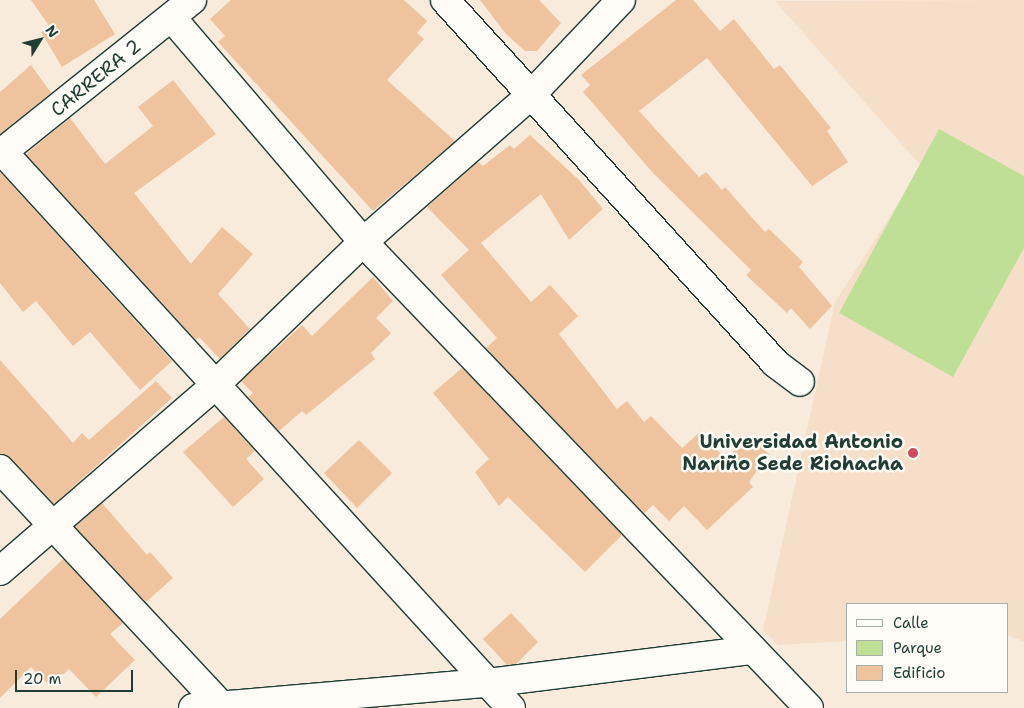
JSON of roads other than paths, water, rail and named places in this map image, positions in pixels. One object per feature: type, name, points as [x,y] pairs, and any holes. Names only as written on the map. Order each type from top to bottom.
[{"type":"street","points":[[444,0],[775,362],[800,382]]},
{"type":"street","points":[[0,571],[214,386],[363,242],[530,96],[621,0]]},
{"type":"street","points":[[182,9],[363,242],[809,708]]},
{"type":"street","name":"CARRERA 2","points":[[1,153],[182,9]]},
{"type":"street","points":[[1,153],[511,708]]},
{"type":"street","points":[[0,469],[54,523],[222,706]]},
{"type":"street","points":[[193,708],[488,683],[753,650]]},
{"type":"place","name":"Universidad Antonio Nariño Sede Riohacha","points":[[913,453]]}]
